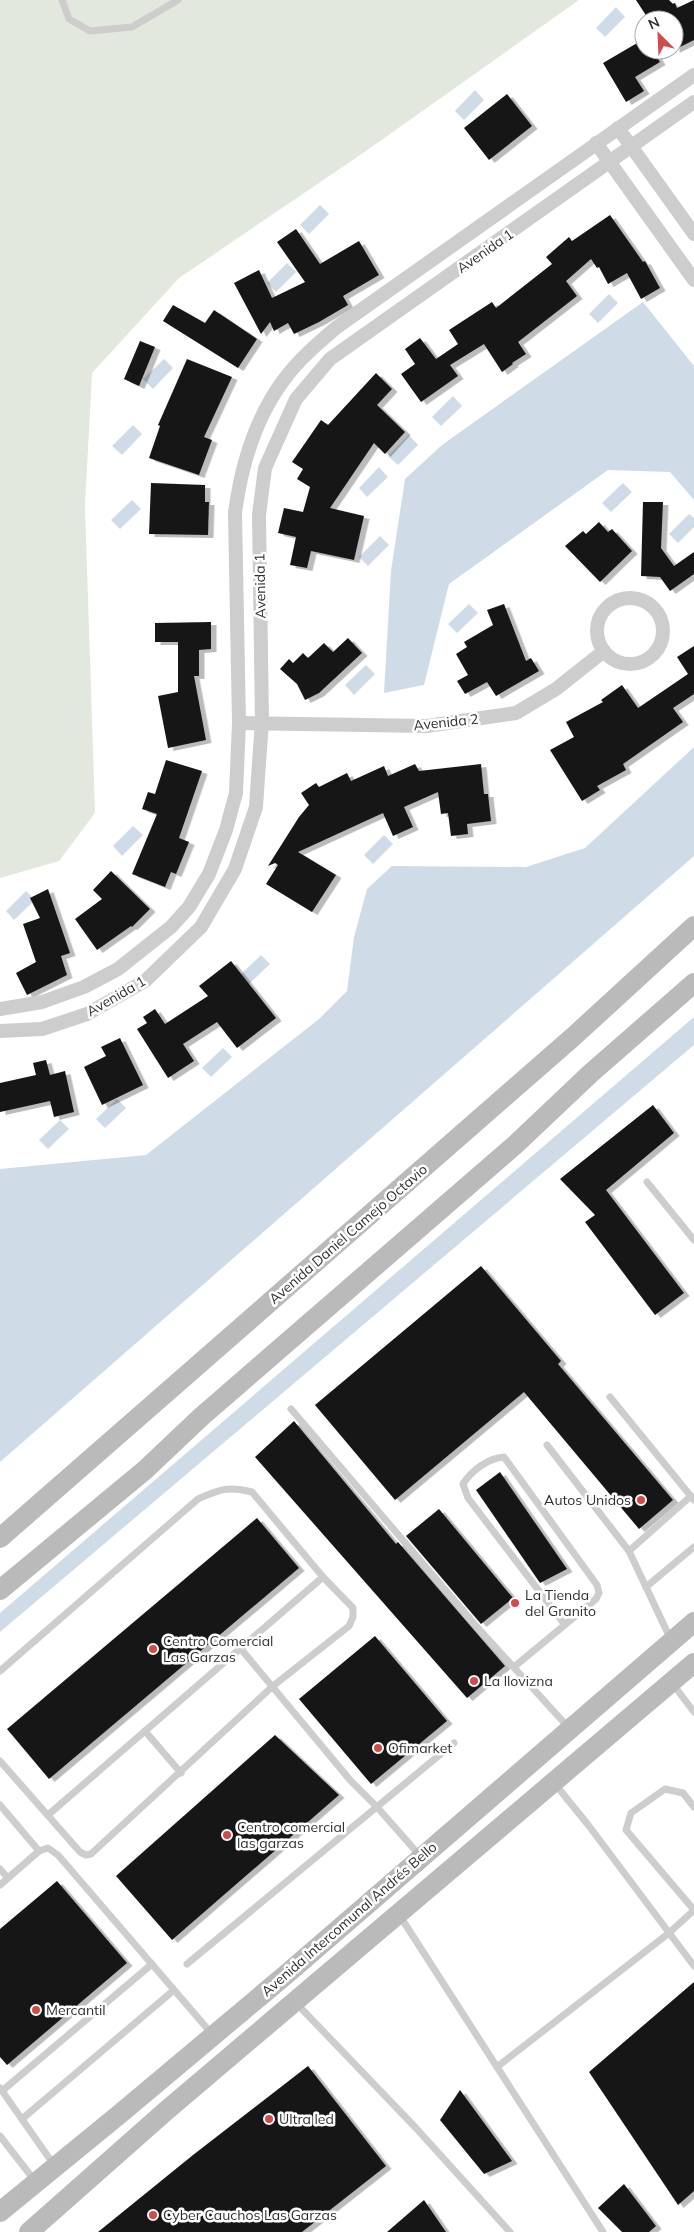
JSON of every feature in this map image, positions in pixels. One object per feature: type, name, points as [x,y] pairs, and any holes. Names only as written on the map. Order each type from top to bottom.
[{"type":"main road","name":"Avenida Daniel Camejo Octavio","points":[[0,1538],[544,1063],[694,926]]},
{"type":"main road","points":[[0,1590],[145,1470],[201,1417],[516,1144],[592,1073],[694,983]]},
{"type":"main road","name":"Avenida Intercomunal Andrés Bello","points":[[0,2212],[56,2168],[214,2036],[694,1622]]},
{"type":"main road","name":"Avenida Intercomunal Andrés Bello","points":[[29,2232],[167,2110],[694,1663]]},
{"type":"street","name":"Avenida 1","points":[[0,1009],[42,1002],[92,983],[118,968],[151,945],[172,926],[189,907],[209,874],[226,830],[236,793],[239,723],[235,513],[239,483],[246,455],[282,382],[306,354],[336,327],[694,75]]},
{"type":"street","name":"Avenida 1","points":[[0,1031],[42,1029],[87,1014],[145,981],[201,927],[235,869],[256,807],[262,723],[259,515],[265,468],[296,399],[330,359],[694,102]]},
{"type":"street","points":[[618,128],[694,234]]},
{"type":"street","points":[[596,143],[694,280]]},
{"type":"street","points":[[632,598],[641,600],[656,611],[661,619],[662,637],[659,646],[646,660],[637,663],[619,662],[604,651],[597,634],[601,616],[606,608],[622,599],[632,598]]},
{"type":"street","name":"Avenida 2","points":[[239,723],[426,726],[516,713],[556,689],[604,651]]},
{"type":"lane","points":[[62,0],[69,19],[90,31],[132,27],[178,0]]},
{"type":"lane","points":[[647,1182],[694,1240]]},
{"type":"lane","points":[[610,1397],[692,1498],[628,1551]]},
{"type":"lane","points":[[291,1409],[477,1627],[570,1729]]},
{"type":"lane","points":[[547,1445],[628,1551],[671,1640]]},
{"type":"lane","points":[[514,1667],[565,1625],[596,1599],[599,1593],[598,1585],[504,1457],[490,1460],[468,1476],[463,1484],[464,1490],[468,1498],[565,1625]]},
{"type":"lane","points":[[0,1671],[198,1499],[219,1490],[235,1488],[252,1492],[323,1577],[353,1608],[353,1617],[349,1626],[273,1686],[91,1854],[86,1855],[80,1852],[0,1761]]},
{"type":"lane","points":[[646,1587],[694,1547]]},
{"type":"lane","points":[[48,1816],[323,1577]]},
{"type":"lane","points":[[241,1649],[350,1780],[377,1807],[421,1858]]},
{"type":"lane","points":[[671,1682],[694,1712]]},
{"type":"lane","points":[[146,1731],[180,1773]]},
{"type":"lane","points":[[187,1964],[454,1743]]},
{"type":"lane","points":[[554,1782],[694,1966]]},
{"type":"lane","points":[[497,2067],[669,1933],[694,1910],[626,1830],[631,1813],[665,1789],[683,1793],[694,1807]]},
{"type":"lane","points":[[0,1805],[39,1851]]},
{"type":"lane","points":[[0,1885],[39,1851],[48,1848],[58,1856],[214,2036]]},
{"type":"lane","points":[[0,1869],[8,1878]]},
{"type":"lane","points":[[398,1914],[603,2232]]},
{"type":"lane","points":[[56,2168],[1,2089],[152,1964]]},
{"type":"lane","points":[[22,2119],[174,1990]]},
{"type":"lane","points":[[295,2002],[415,2127],[510,2232]]},
{"type":"lane","points":[[0,2136],[37,2183]]},
{"type":"shaded area","points":[[0,0],[579,0],[366,151],[179,278],[92,373],[85,506],[95,813],[59,861],[0,878]]},
{"type":"shaded area","points":[[616,7],[625,17],[605,37],[596,28]]},
{"type":"shaded area","points":[[475,90],[484,100],[464,120],[455,111]]},
{"type":"shaded area","points":[[320,205],[329,214],[309,234],[300,225]]},
{"type":"shaded area","points":[[287,263],[296,272],[276,292],[267,283]]},
{"type":"shaded area","points":[[609,294],[618,303],[598,323],[589,314]]},
{"type":"shaded area","points":[[643,302],[694,366],[694,500],[670,472],[608,470],[449,584],[424,685],[384,693],[391,571],[405,479],[442,445]]},
{"type":"shaded area","points":[[164,359],[173,368],[153,389],[143,379]]},
{"type":"shaded area","points":[[453,396],[462,406],[441,426],[432,417]]},
{"type":"shaded area","points":[[133,425],[142,434],[122,455],[112,446]]},
{"type":"shaded area","points":[[409,435],[418,445],[398,465],[388,456]]},
{"type":"shaded area","points":[[379,467],[388,477],[367,497],[359,488]]},
{"type":"shaded area","points":[[623,483],[632,492],[611,512],[602,503]]},
{"type":"shaded area","points":[[132,500],[141,509],[120,529],[111,520]]},
{"type":"shaded area","points":[[689,514],[694,518],[694,527],[678,543],[669,534]]},
{"type":"shaded area","points":[[380,536],[389,545],[368,566],[359,557]]},
{"type":"shaded area","points":[[469,604],[478,613],[457,633],[448,624]]},
{"type":"shaded area","points":[[366,665],[375,674],[354,695],[345,685]]},
{"type":"shaded area","points":[[694,747],[694,856],[0,1462],[0,1169],[146,1155],[319,1019],[347,991],[354,937],[367,889],[392,866],[526,867],[585,848]]},
{"type":"shaded area","points":[[133,826],[143,835],[122,856],[113,846]]},
{"type":"shaded area","points":[[384,835],[393,844],[373,864],[364,855]]},
{"type":"shaded area","points":[[26,891],[35,900],[14,920],[6,911]]},
{"type":"shaded area","points":[[261,955],[270,964],[249,984],[240,975]]},
{"type":"shaded area","points":[[694,1017],[694,1045],[0,1632],[0,1613]]},
{"type":"shaded area","points":[[223,1048],[232,1057],[211,1077],[202,1068]]},
{"type":"shaded area","points":[[117,1099],[126,1108],[105,1128],[96,1119]]},
{"type":"shaded area","points":[[60,1120],[69,1129],[48,1149],[39,1140]]},
{"type":"building","points":[[636,0],[669,0],[673,4],[675,3],[677,8],[694,0],[694,40],[684,45],[684,10],[642,10]]},
{"type":"building","points":[[634,45],[634,60],[659,60],[660,62],[635,77],[644,91],[626,102],[603,63]]},
{"type":"building","points":[[507,94],[532,126],[489,160],[464,128]]},
{"type":"building","points":[[610,215],[643,262],[645,261],[660,288],[641,299],[627,273],[608,284],[599,267],[597,268],[591,259],[566,281],[577,296],[518,342],[526,354],[502,372],[484,344],[450,365],[458,376],[421,402],[401,374],[415,364],[405,349],[420,338],[436,359],[458,344],[449,330],[492,302],[496,308],[552,264],[546,257],[569,237],[572,241]]},
{"type":"building","points":[[296,229],[320,264],[359,241],[379,275],[343,296],[348,305],[319,322],[294,334],[288,323],[274,331],[270,322],[261,334],[234,283],[259,270],[272,298],[305,282],[277,242]]},
{"type":"building","points":[[173,305],[205,323],[214,310],[257,339],[238,368],[163,321]]},
{"type":"building","points":[[140,341],[155,347],[139,386],[124,379]]},
{"type":"building","points":[[187,359],[232,377],[204,437],[212,440],[199,475],[149,458],[160,426],[158,425]]},
{"type":"building","points":[[376,373],[392,389],[377,405],[405,432],[385,454],[374,443],[330,508],[364,516],[354,560],[311,551],[307,568],[290,565],[296,537],[278,533],[284,508],[303,512],[310,487],[297,479],[303,469],[292,462],[321,420],[328,425]]},
{"type":"building","points":[[151,483],[205,485],[205,502],[209,502],[208,535],[149,534]]},
{"type":"building","points":[[643,502],[663,502],[661,548],[674,566],[694,552],[694,574],[670,591],[660,577],[641,576]]},
{"type":"building","points":[[599,522],[608,532],[612,529],[632,551],[600,582],[565,546],[583,531],[586,534]]},
{"type":"building","points":[[504,604],[526,661],[531,658],[539,671],[496,696],[487,682],[465,694],[457,681],[468,675],[456,654],[467,647],[464,642],[493,625],[487,610]]},
{"type":"building","points":[[211,622],[211,649],[199,650],[199,676],[194,676],[206,740],[168,748],[158,696],[178,692],[178,642],[155,642],[155,623]]},
{"type":"building","points":[[348,638],[362,653],[319,693],[305,700],[297,684],[280,669],[289,659],[293,663],[303,653],[308,658],[324,643],[333,652]]},
{"type":"building","points":[[694,646],[694,694],[673,708],[683,722],[623,764],[626,770],[597,786],[600,790],[582,801],[550,750],[574,737],[566,722],[603,702],[601,700],[622,685],[638,708],[688,674],[677,657]]},
{"type":"building","points":[[166,760],[202,771],[179,838],[189,842],[176,874],[171,872],[165,887],[132,874],[157,814],[142,809],[148,792],[155,794]]},
{"type":"building","points":[[415,764],[419,771],[481,764],[484,794],[488,794],[491,821],[467,824],[468,834],[451,836],[448,813],[441,814],[438,792],[404,807],[413,827],[393,836],[383,813],[298,852],[336,875],[312,912],[266,884],[278,865],[275,863],[268,866],[299,817],[309,805],[301,793],[316,783],[319,787],[347,773],[351,781],[384,766],[388,776]]},
{"type":"building","points":[[111,871],[150,909],[132,927],[97,950],[75,919],[102,899],[93,890]]},
{"type":"building","points":[[48,889],[70,953],[61,956],[67,975],[27,995],[16,973],[36,962],[23,924],[40,918],[30,898]]},
{"type":"building","points":[[231,961],[276,1018],[237,1048],[217,1022],[183,1044],[194,1061],[168,1078],[137,1029],[147,1023],[143,1017],[155,1009],[165,1024],[208,996],[199,986]]},
{"type":"building","points":[[120,1038],[143,1085],[102,1105],[84,1067],[106,1056],[101,1047]]},
{"type":"building","points":[[46,1060],[50,1075],[65,1071],[74,1112],[54,1117],[50,1101],[0,1112],[0,1083],[36,1075],[33,1063]]},
{"type":"building","points":[[653,1105],[674,1133],[606,1190],[684,1293],[655,1315],[585,1222],[595,1215],[560,1179]]},
{"type":"building","points":[[481,1266],[561,1361],[558,1364],[673,1500],[639,1529],[524,1392],[395,1500],[315,1405]]},
{"type":"building","points":[[294,1421],[396,1544],[398,1542],[505,1666],[467,1698],[255,1457]]},
{"type":"building","points":[[500,1472],[567,1569],[540,1583],[476,1490]]},
{"type":"building","points":[[439,1509],[513,1598],[481,1624],[406,1536]]},
{"type":"building","name":"Centro Comercial Las Garzas","points":[[257,1518],[299,1568],[49,1779],[7,1729]]},
{"type":"building","points":[[375,1636],[447,1721],[371,1784],[299,1699]]},
{"type":"building","name":"Centro comercial las garzas","points":[[275,1735],[339,1795],[172,1940],[116,1876]]},
{"type":"building","name":"Mercantil","points":[[57,1881],[127,1963],[7,2065],[0,2057],[0,1929]]},
{"type":"building","points":[[694,1982],[694,2191],[678,2205],[589,2072]]},
{"type":"building","points":[[308,2066],[386,2166],[302,2232],[98,2232],[193,2155]]},
{"type":"building","points":[[460,2090],[512,2161],[484,2174],[440,2120]]},
{"type":"building","points":[[624,2184],[656,2226],[649,2232],[622,2232],[598,2208]]},
{"type":"building","points":[[424,2200],[446,2232],[387,2232]]},
{"type":"place","name":"Autos Unidos","points":[[641,1500]]},
{"type":"place","name":"La Tienda del Granito","points":[[515,1603]]},
{"type":"place","name":"Centro Comercial Las Garzas","points":[[153,1649]]},
{"type":"place","name":"La llovizna","points":[[474,1681]]},
{"type":"place","name":"Ofimarket","points":[[378,1748]]},
{"type":"place","name":"Centro comercial las garzas","points":[[227,1835]]},
{"type":"place","name":"Mercantil","points":[[36,2010]]},
{"type":"place","name":"Ultra led","points":[[269,2119]]},
{"type":"place","name":"Cyber Cauchos Las Garzas","points":[[153,2215]]}]
